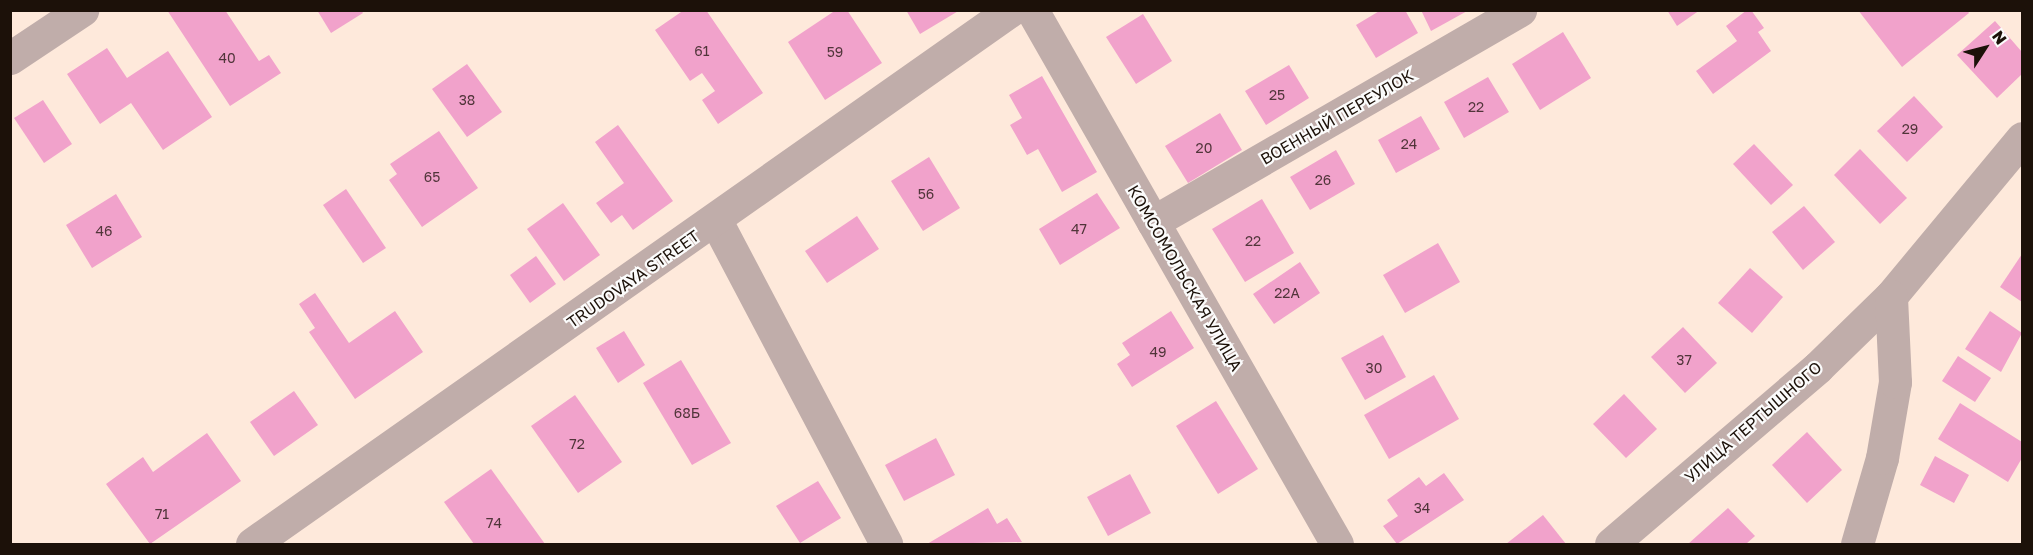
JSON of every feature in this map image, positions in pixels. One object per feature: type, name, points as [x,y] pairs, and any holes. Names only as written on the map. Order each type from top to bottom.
[{"type":"street","points":[[10,58],[82,10]]},
{"type":"street","name":"TRUDOVAYA STREET","points":[[252,544],[716,221],[1011,10]]},
{"type":"street","name":"КОМСОМОЛЬСКАЯ УЛИЦА","points":[[1032,10],[1337,544]]},
{"type":"street","name":"ВОЕННЫЙ ПЕРЕУЛОК","points":[[1153,222],[1520,10]]},
{"type":"street","name":"УЛИЦА ТЕРТЫШНОГО","points":[[1611,544],[1818,367],[1891,296],[2022,138]]},
{"type":"street","points":[[716,221],[886,544]]},
{"type":"street","points":[[1857,544],[1882,458],[1895,382],[1891,296]]},
{"type":"building","points":[[167,10],[225,10],[259,61],[269,55],[281,73],[230,106]]},
{"type":"building","points":[[317,10],[361,10],[363,13],[331,33]]},
{"type":"building","points":[[684,10],[706,10],[763,93],[718,124],[702,100],[715,91],[702,73],[690,81],[655,30]]},
{"type":"building","points":[[836,10],[847,10],[882,63],[825,100],[788,42]]},
{"type":"building","points":[[906,10],[960,10],[920,34]]},
{"type":"building","points":[[1381,10],[1405,10],[1418,33],[1376,58],[1356,25]]},
{"type":"building","points":[[1421,10],[1469,10],[1431,31]]},
{"type":"building","points":[[1667,10],[1700,10],[1677,26]]},
{"type":"building","points":[[1747,10],[1751,10],[1764,28],[1758,32],[1771,51],[1713,94],[1696,71],[1737,41],[1726,26]]},
{"type":"building","points":[[1858,10],[1967,10],[1969,13],[1902,67]]},
{"type":"building","points":[[1143,14],[1172,61],[1136,84],[1106,37]]},
{"type":"building","points":[[1995,21],[2022,52],[2022,74],[1997,98],[1957,55]]},
{"type":"building","points":[[1563,32],[1591,78],[1540,110],[1512,64]]},
{"type":"building","points":[[107,48],[127,78],[168,51],[212,117],[163,150],[131,103],[100,124],[67,74]]},
{"type":"building","points":[[467,64],[502,112],[467,137],[432,89]]},
{"type":"building","points":[[1289,65],[1309,98],[1266,125],[1245,91]]},
{"type":"building","points":[[1042,76],[1097,172],[1062,192],[1038,149],[1027,155],[1010,125],[1022,118],[1009,95]]},
{"type":"building","points":[[1488,77],[1509,112],[1464,138],[1444,102]]},
{"type":"building","points":[[1914,96],[1943,127],[1907,162],[1877,131]]},
{"type":"building","points":[[43,100],[72,144],[44,163],[14,118]]},
{"type":"building","points":[[1220,113],[1242,150],[1188,183],[1165,146]]},
{"type":"building","points":[[1421,116],[1440,149],[1396,173],[1378,140]]},
{"type":"building","points":[[618,125],[673,201],[633,230],[622,215],[611,223],[596,203],[624,183],[595,142]]},
{"type":"building","points":[[439,131],[478,188],[422,227],[389,180],[397,174],[390,164]]},
{"type":"building","points":[[1754,144],[1793,185],[1771,205],[1733,164]]},
{"type":"building","points":[[1860,149],[1907,198],[1880,224],[1834,175]]},
{"type":"building","points":[[1336,150],[1355,184],[1310,210],[1290,177]]},
{"type":"building","points":[[929,157],[960,208],[923,231],[891,181]]},
{"type":"building","points":[[346,189],[386,248],[363,263],[323,205]]},
{"type":"building","points":[[1097,193],[1120,228],[1060,265],[1039,229]]},
{"type":"building","points":[[116,194],[142,237],[92,268],[66,225]]},
{"type":"building","points":[[1262,199],[1294,253],[1245,282],[1212,229]]},
{"type":"building","points":[[563,203],[600,255],[564,281],[527,229]]},
{"type":"building","points":[[1804,206],[1835,242],[1803,270],[1772,232]]},
{"type":"building","points":[[857,216],[879,249],[827,283],[805,251]]},
{"type":"building","points":[[1438,243],[1460,282],[1405,313],[1383,275]]},
{"type":"building","points":[[2022,254],[2022,302],[2000,287]]},
{"type":"building","points":[[536,256],[556,284],[530,303],[510,275]]},
{"type":"building","points":[[1300,262],[1320,293],[1274,324],[1253,294]]},
{"type":"building","points":[[1750,268],[1783,297],[1752,333],[1718,303]]},
{"type":"building","points":[[315,293],[349,343],[395,311],[423,352],[355,399],[309,332],[315,328],[299,304]]},
{"type":"building","points":[[1171,311],[1194,348],[1132,387],[1117,364],[1130,355],[1122,343]]},
{"type":"building","points":[[1990,311],[2022,333],[2001,372],[1965,349]]},
{"type":"building","points":[[1683,327],[1717,363],[1685,393],[1651,357]]},
{"type":"building","points":[[624,331],[645,365],[618,383],[596,348]]},
{"type":"building","points":[[1383,335],[1406,377],[1365,400],[1341,358]]},
{"type":"building","points":[[1958,356],[1991,378],[1975,402],[1942,381]]},
{"type":"building","points":[[681,360],[731,443],[692,465],[643,383]]},
{"type":"building","points":[[1434,375],[1459,419],[1389,459],[1364,415]]},
{"type":"building","points":[[294,391],[318,425],[274,456],[250,422]]},
{"type":"building","points":[[1624,394],[1657,429],[1626,458],[1593,424]]},
{"type":"building","points":[[575,395],[622,462],[578,493],[531,426]]},
{"type":"building","points":[[1216,401],[1258,469],[1218,494],[1176,426]]},
{"type":"building","points":[[1960,403],[2022,442],[2022,458],[2008,482],[1938,439]]},
{"type":"building","points":[[1807,432],[1842,470],[1807,503],[1772,465]]},
{"type":"building","points":[[207,433],[241,481],[150,544],[106,484],[143,457],[153,472]]},
{"type":"building","points":[[936,438],[955,475],[904,501],[885,465]]},
{"type":"building","points":[[1935,456],[1969,475],[1954,503],[1920,485]]},
{"type":"building","points":[[491,469],[545,544],[474,544],[444,502]]},
{"type":"building","points":[[1444,473],[1464,500],[1397,544],[1383,526],[1398,516],[1387,500],[1419,477],[1426,486]]},
{"type":"building","points":[[1130,474],[1151,513],[1108,536],[1087,497]]},
{"type":"building","points":[[818,481],[841,518],[800,543],[776,506]]},
{"type":"building","points":[[988,508],[997,524],[1007,518],[1022,542],[927,544]]},
{"type":"building","points":[[1728,508],[1755,536],[1746,544],[1688,544]]},
{"type":"building","points":[[1543,515],[1566,544],[1506,544]]}]
